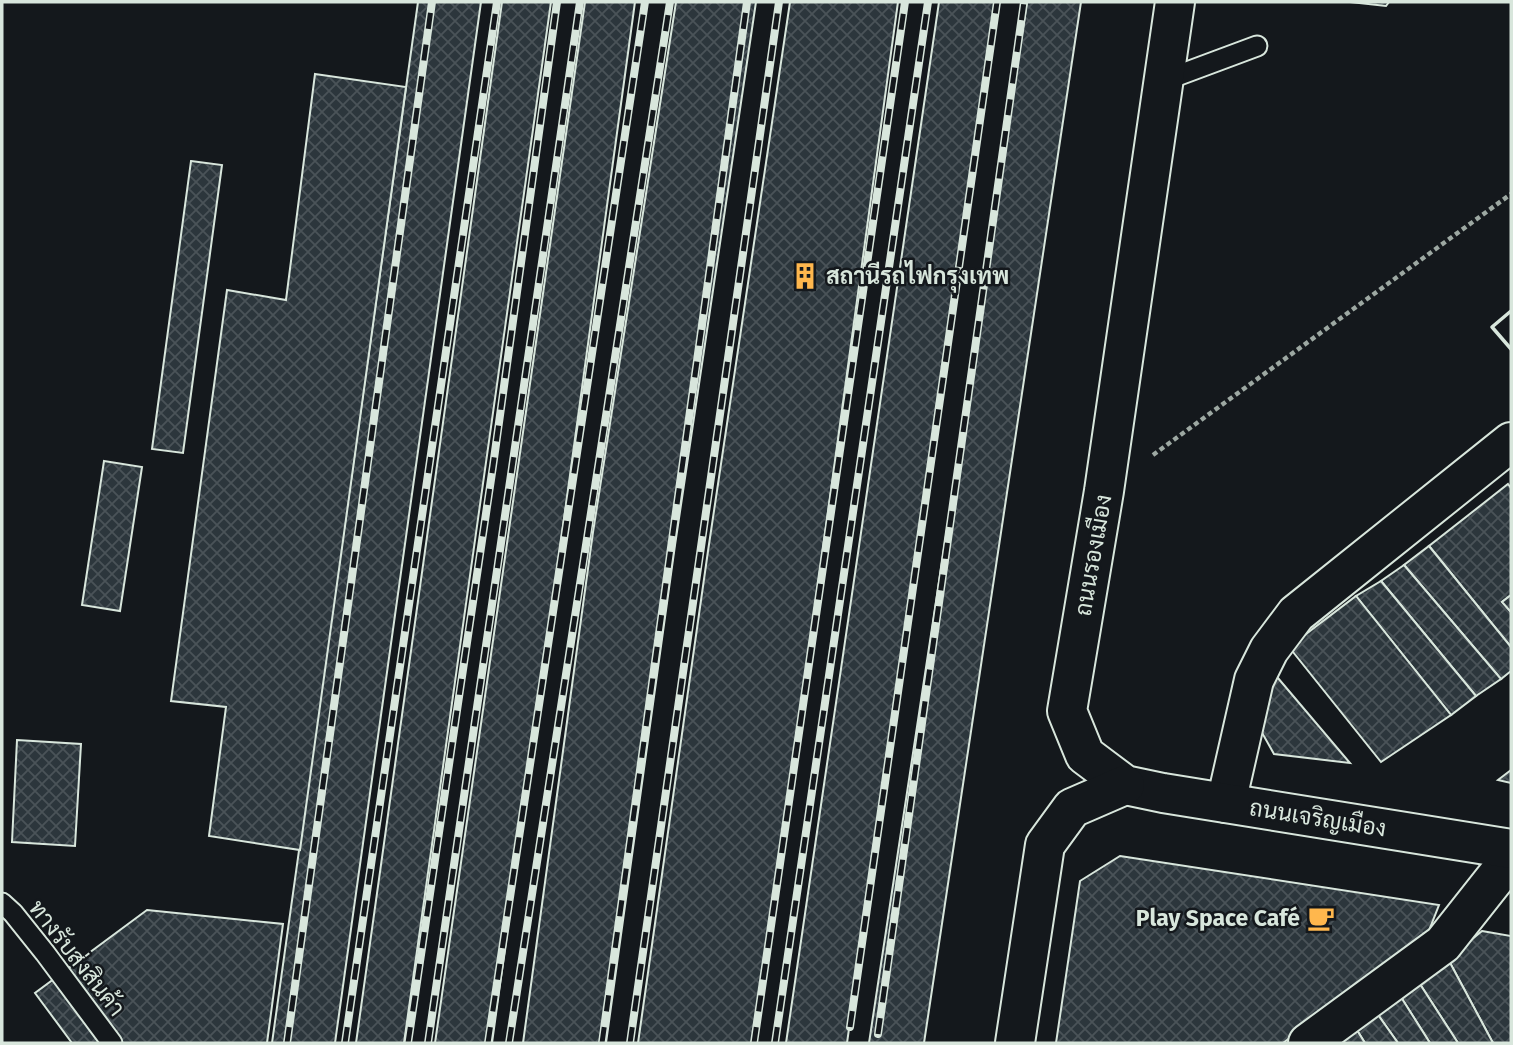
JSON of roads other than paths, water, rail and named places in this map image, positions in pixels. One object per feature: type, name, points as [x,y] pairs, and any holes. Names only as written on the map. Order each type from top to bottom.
[{"type":"street","name":"ถนนรองเมือง","points":[[1125,785],[1085,755],[1067,711],[1104,491],[1175,2]]},
{"type":"street","points":[[1226,803],[1254,680],[1269,650],[1296,614],[1511,442]]},
{"type":"street","points":[[1015,1043],[1045,845],[1072,808],[1125,785]]},
{"type":"street","name":"ถนนเจริญเมือง","points":[[1125,785],[1511,849]]},
{"type":"street","points":[[1308,1043],[1443,944],[1511,858]]},
{"type":"lane","points":[[1163,80],[1257,46]]},
{"type":"lane","name":"ทางรับส่งสินค้า","points":[[2,903],[45,953],[112,1043]]},
{"type":"railway","points":[[287,1043],[432,2]]},
{"type":"railway","points":[[345,1043],[497,2]]},
{"type":"railway","points":[[408,1043],[493,466],[557,2]]},
{"type":"railway","points":[[428,1043],[580,2]]},
{"type":"railway","points":[[488,1043],[645,2]]},
{"type":"railway","points":[[509,1043],[670,2]]},
{"type":"railway","points":[[602,1043],[747,2]]},
{"type":"railway","points":[[630,1043],[779,2]]},
{"type":"railway","points":[[754,1043],[905,2]]},
{"type":"railway","points":[[775,1043],[928,2]]},
{"type":"railway","points":[[850,1027],[997,2]]},
{"type":"railway","points":[[878,1034],[1024,2]]},
{"type":"place","name":"สถานีรถไฟกรุงเทพ","points":[[805,276]]},
{"type":"place","name":"Play Space Café","points":[[1321,918]]}]
